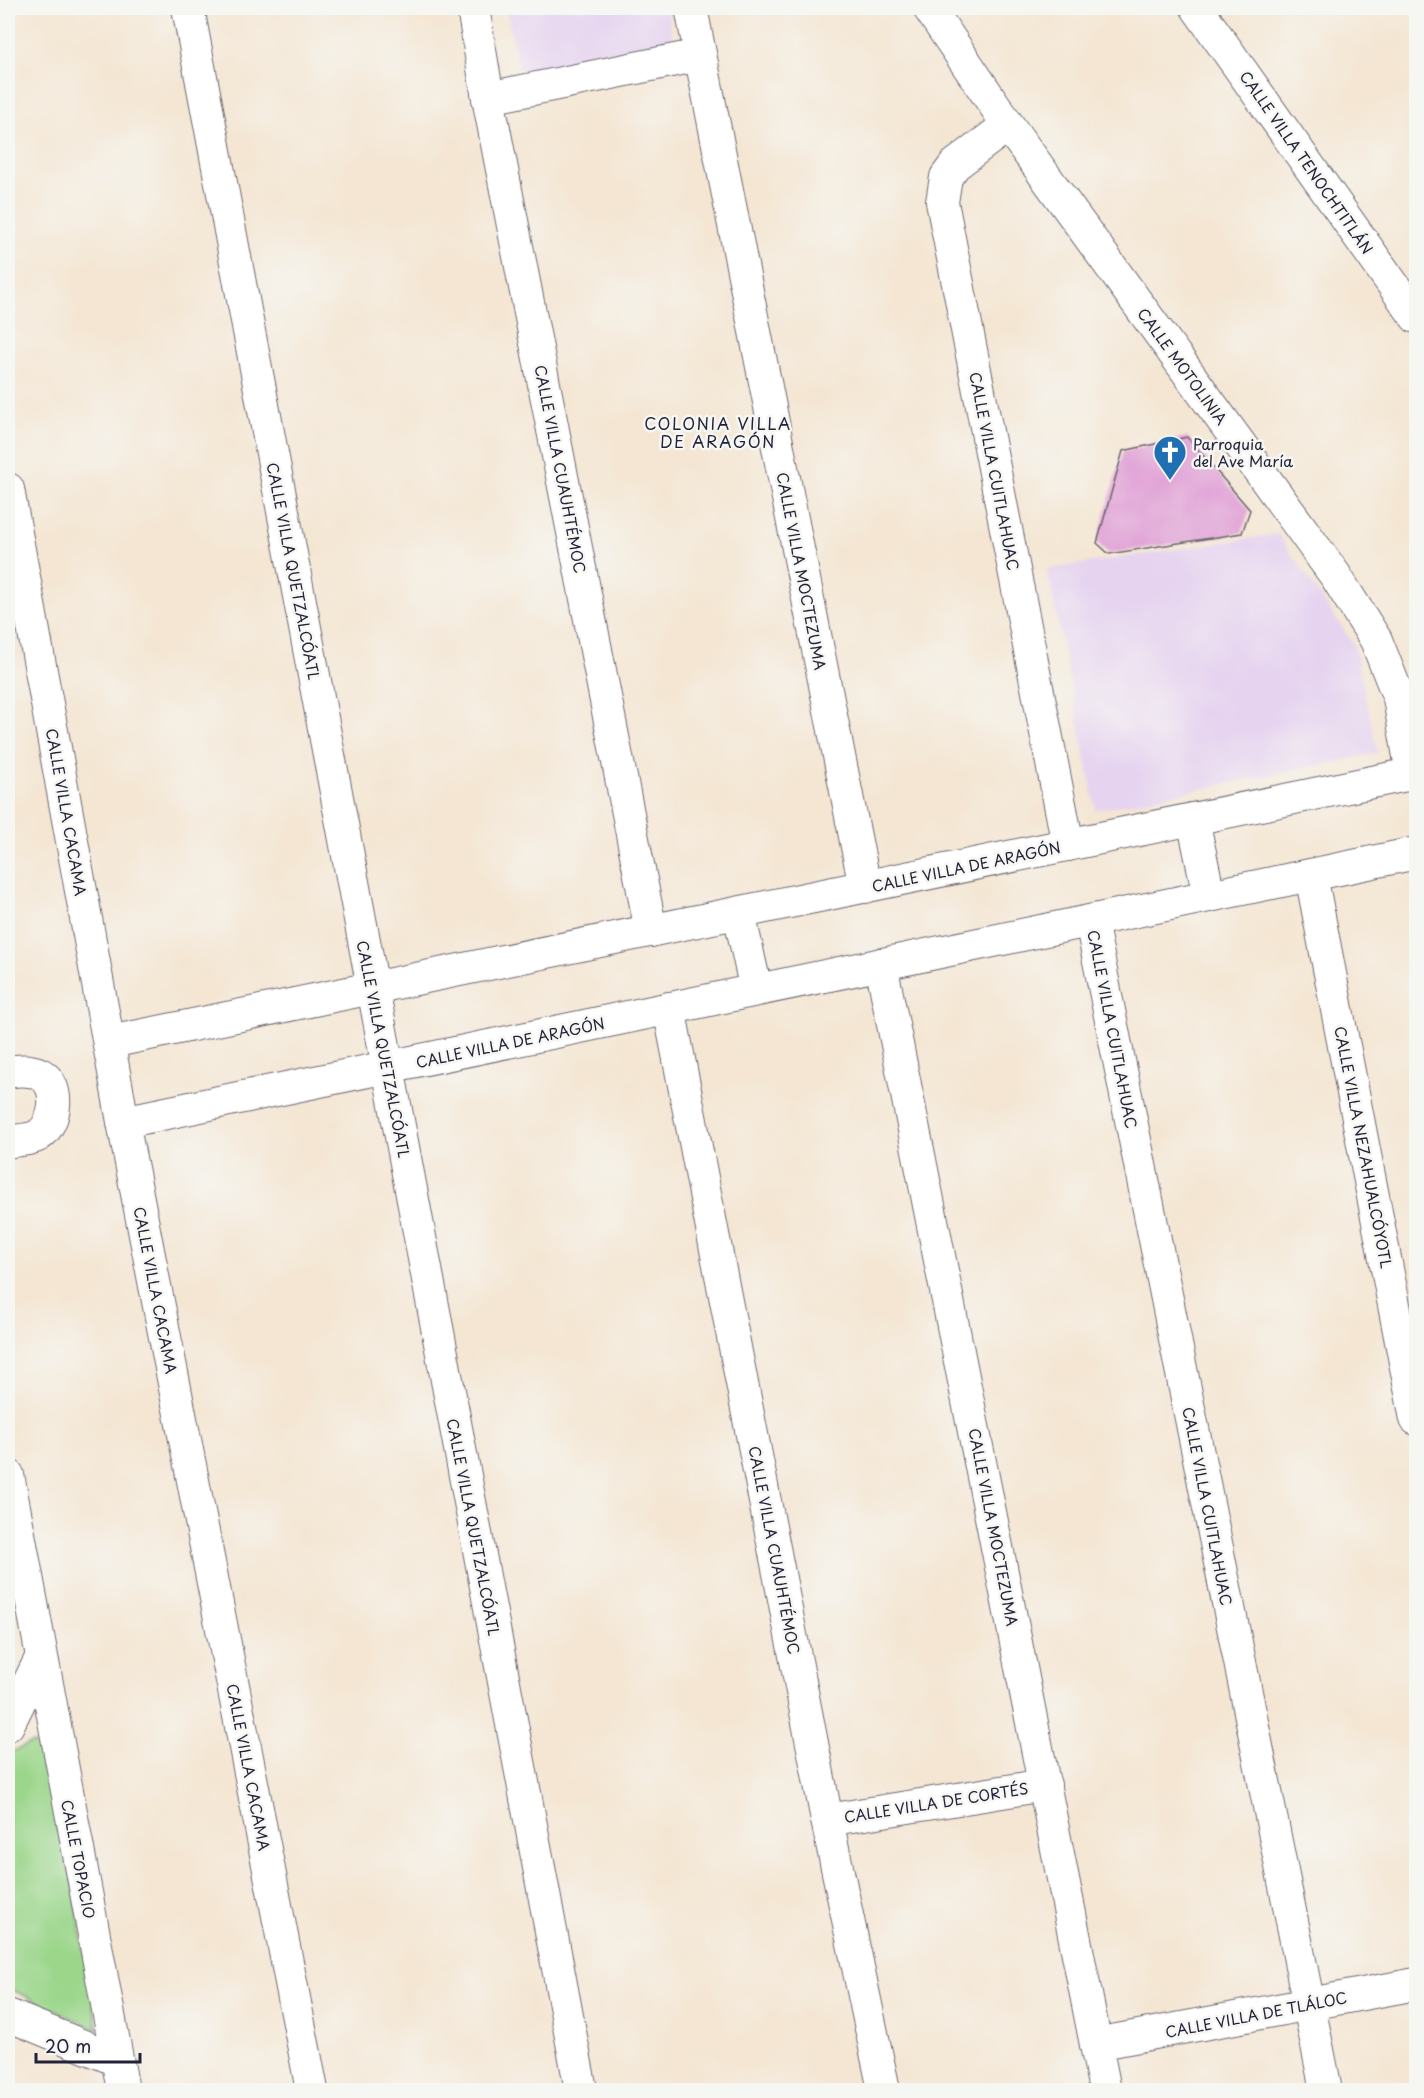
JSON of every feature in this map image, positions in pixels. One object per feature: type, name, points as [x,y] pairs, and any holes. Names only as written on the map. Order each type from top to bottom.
[{"type":"street","name":"CALLE VILLA QUETZALCÓATL","points":[[188,8],[581,2091]]},
{"type":"street","name":"CALLE VILLA CUAUHTÉMOC","points":[[473,8],[488,99],[651,931]]},
{"type":"street","name":"CALLE VILLA MOCTEZUMA","points":[[691,8],[865,887]]},
{"type":"street","name":"CALLE MOTOLINIA","points":[[929,8],[1008,125],[1335,575],[1376,640],[1398,698],[1414,773]]},
{"type":"street","name":"CALLE VILLA TENOCHTITLÁN","points":[[1197,8],[1416,317]]},
{"type":"street","points":[[488,99],[700,55]]},
{"type":"street","name":"CALLE VILLA CUITLAHUAC","points":[[1008,125],[955,165],[946,177],[942,202],[1068,845]]},
{"type":"street","name":"CALLE VILLA CACAMA","points":[[8,489],[123,1122],[312,2091]]},
{"type":"street","name":"CALLE VILLA DE ARAGÓN","points":[[110,1042],[1414,773]]},
{"type":"street","points":[[1193,819],[1209,896]]},
{"type":"street","name":"CALLE VILLA DE ARAGÓN","points":[[123,1122],[1416,853]]},
{"type":"street","name":"CALLE VILLA NEZAHUALCÓYOTL","points":[[1311,875],[1416,1419]]},
{"type":"street","points":[[739,913],[756,990]]},
{"type":"street","name":"CALLE VILLA CUITLAHUAC","points":[[1091,921],[1326,2091]]},
{"type":"street","name":"CALLE VILLA MOCTEZUMA","points":[[882,964],[1105,2091]]},
{"type":"street","name":"CALLE VILLA CUAUHTÉMOC","points":[[669,1008],[827,1820],[884,2091]]},
{"type":"street","points":[[8,1072],[21,1070],[40,1074],[49,1083],[54,1095],[54,1110],[49,1124],[39,1136],[8,1142]]},
{"type":"street","name":"CALLE TOPACIO","points":[[8,1475],[123,2091]]},
{"type":"street","points":[[8,1725],[41,1658]]},
{"type":"street","name":"CALLE VILLA DE CORTÉS","points":[[827,1820],[1046,1785]]},
{"type":"street","name":"CALLE VILLA DE TLÁLOC","points":[[1096,2044],[1416,1984]]},
{"type":"street","points":[[8,2015],[117,2060]]},
{"type":"shaded area","points":[[506,8],[667,8],[674,41],[519,71]]},
{"type":"shaded area","points":[[1278,534],[1354,645],[1378,753],[1096,810],[1047,569]]},
{"type":"green space","points":[[32,1743],[51,1757],[98,2030],[8,1988],[8,1760],[11,1752]]},
{"type":"building","name":"Parroquia del Ave María","points":[[1187,437],[1250,510],[1242,533],[1109,554],[1097,543],[1123,451]]},
{"type":"place","name":"Parroquia del Ave María","points":[[1170,481]]},
{"type":"district","name":"COLONIA VILLA DE ARAGÓN","points":[[718,432]]}]
